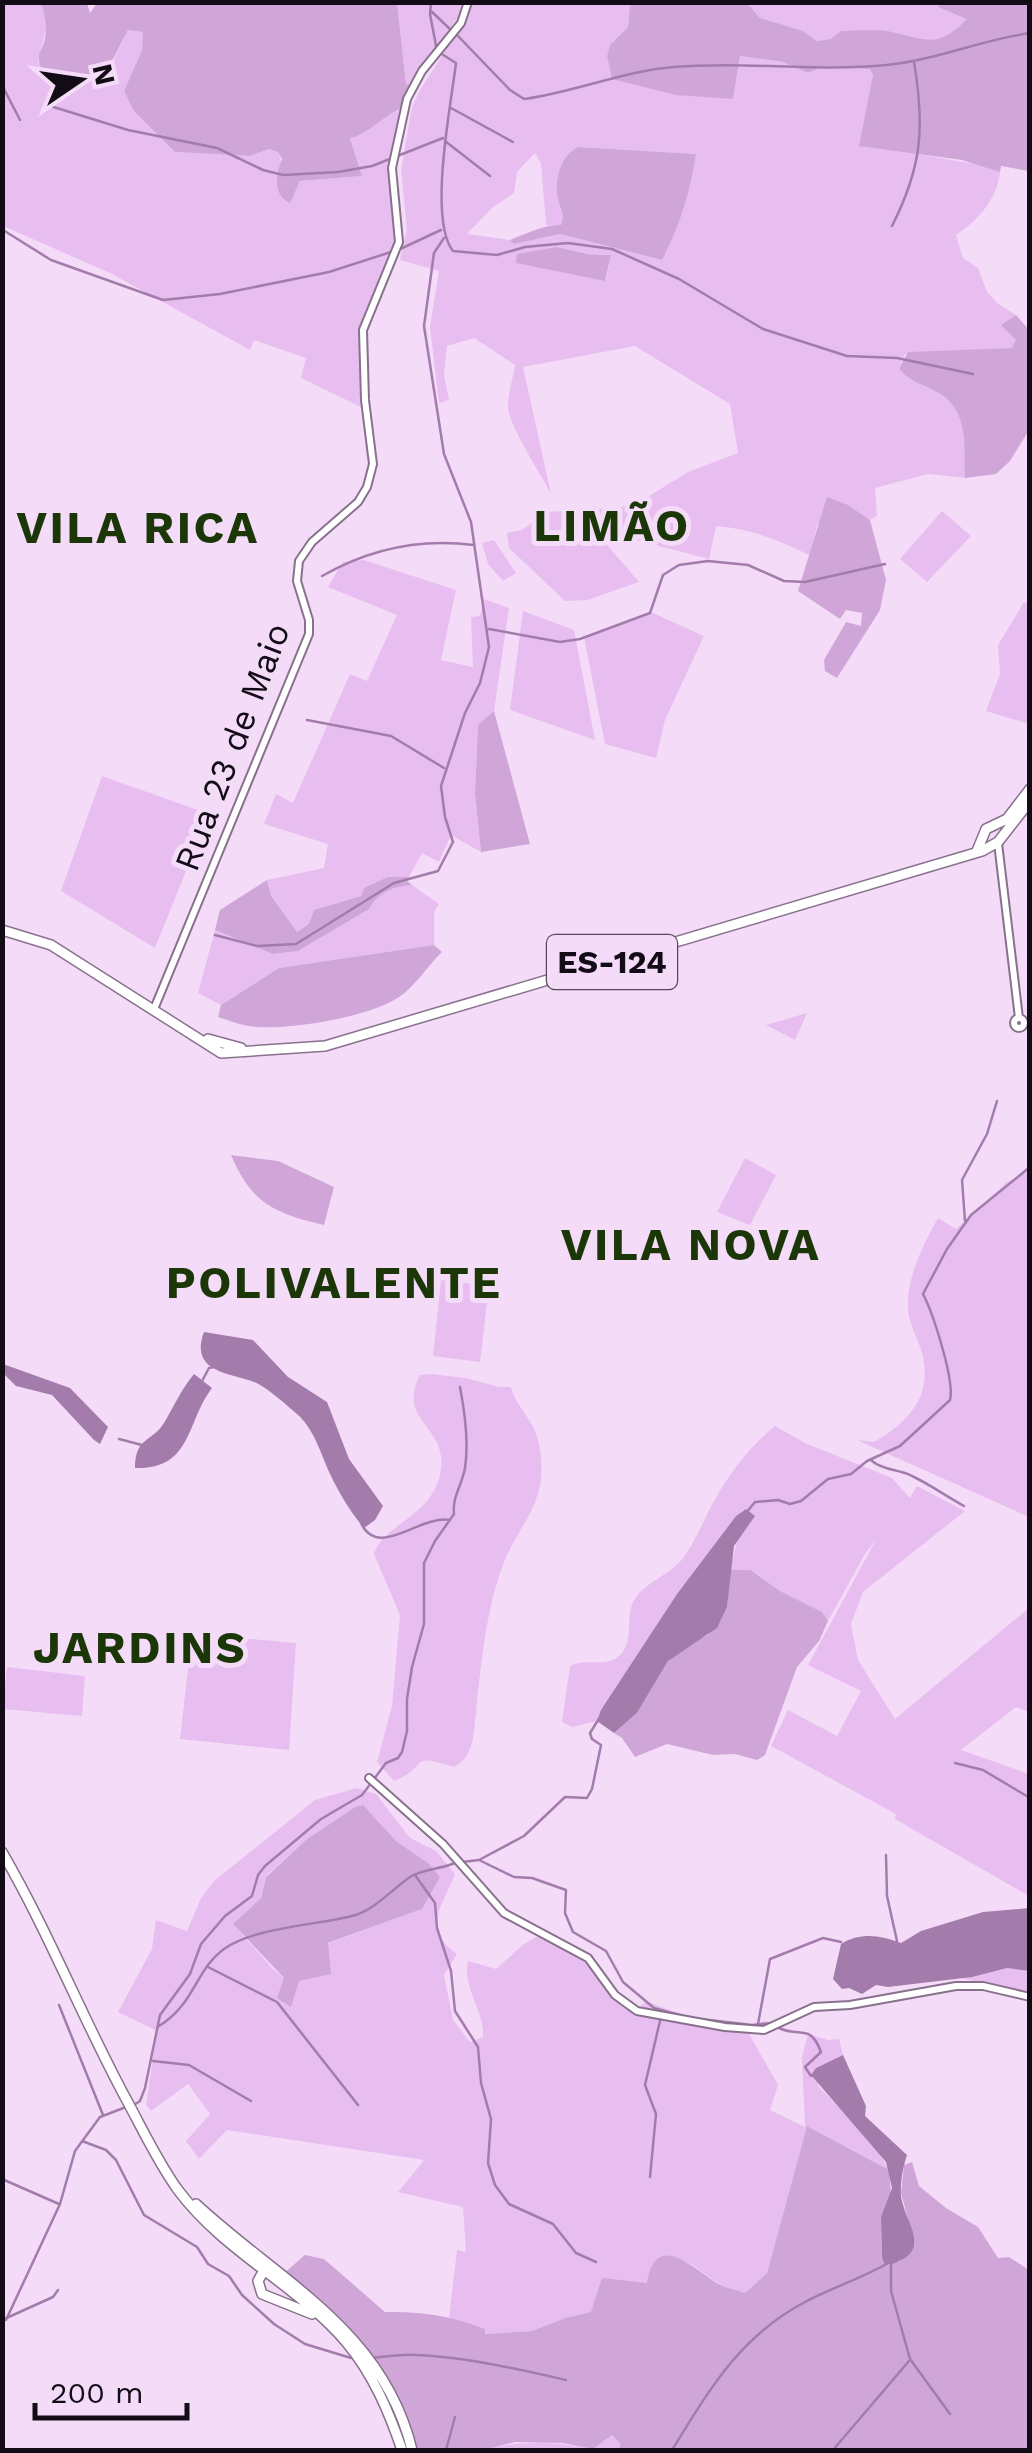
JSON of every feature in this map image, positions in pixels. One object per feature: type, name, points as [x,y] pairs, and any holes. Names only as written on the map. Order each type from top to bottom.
[{"type":"main road","points":[[976,852],[988,829],[1008,819],[1030,789]]},
{"type":"main road","name":"ES-124","points":[[2,930],[50,945],[223,1048],[306,1049],[350,1041],[976,852],[997,840],[1030,801]]},
{"type":"main road","points":[[988,829],[998,830],[997,840]]},
{"type":"main road","points":[[2,1852],[140,2127],[175,2186],[200,2219],[323,2319],[362,2363],[392,2419],[402,2450]]},
{"type":"main road","points":[[175,2186],[323,2308],[369,2355],[389,2387],[412,2450]]},
{"type":"main road","points":[[263,2272],[297,2288]]},
{"type":"main road","points":[[263,2272],[258,2281],[262,2294],[323,2319]]},
{"type":"street","name":"Rua 23 de Maio","points":[[154,1010],[309,634],[298,581],[301,556],[358,502],[367,487],[373,464],[365,400],[364,330],[370,306],[396,252],[399,234],[392,168],[407,99],[422,71],[466,14],[468,2]]},
{"type":"street","points":[[997,840],[1024,1023]]},
{"type":"street","points":[[369,1778],[443,1844],[504,1913],[588,1958],[615,1995],[637,2011],[753,2030],[774,2028],[814,2007],[850,2005],[956,1986],[983,1986],[1030,1997]]},
{"type":"shaded area","points":[[98,2],[397,3],[406,84],[410,85],[404,107],[350,138],[362,176],[300,181],[290,203],[278,190],[282,159],[278,152],[269,149],[250,156],[175,152],[134,111],[124,91],[142,50],[143,32],[128,30],[107,71],[76,85],[61,74],[56,83],[51,82],[39,59],[46,28],[41,3],[87,3],[90,13]]},
{"type":"shaded area","points":[[3,3],[41,3],[47,25],[38,61],[61,73],[113,61],[128,30],[143,32],[142,50],[124,91],[135,111],[175,152],[250,156],[269,149],[279,152],[290,202],[300,181],[362,176],[350,137],[404,107],[389,173],[397,240],[370,302],[362,333],[365,409],[301,378],[306,358],[254,340],[250,350],[110,273],[3,226]]},
{"type":"shaded area","points":[[397,3],[463,3],[460,14],[410,85],[406,85]]},
{"type":"shaded area","points":[[470,3],[630,3],[628,27],[610,45],[607,56],[612,79],[733,99],[740,56],[783,62],[808,73],[821,67],[870,69],[912,153],[997,168],[1000,172],[991,200],[956,235],[963,258],[978,268],[987,292],[1016,315],[1002,325],[1017,341],[1012,348],[905,354],[899,367],[909,378],[944,397],[960,416],[965,439],[965,478],[928,474],[875,488],[877,516],[870,520],[848,505],[817,525],[811,556],[765,536],[729,527],[716,526],[709,559],[602,531],[603,540],[639,582],[587,600],[565,601],[509,548],[507,533],[522,530],[546,512],[619,508],[649,496],[688,472],[738,453],[730,404],[635,346],[523,367],[551,494],[509,414],[515,365],[474,338],[447,346],[444,375],[449,400],[439,403],[430,327],[439,271],[400,260],[407,229],[401,170],[412,107],[466,18]],"holes":[[[578,147],[696,154],[662,260],[560,234],[514,244],[510,240],[467,234],[492,208],[514,193],[517,172],[535,153],[541,164],[546,225],[561,225],[558,177],[563,162]],[[557,247],[611,255],[606,280],[568,272]]]},
{"type":"shaded area","points":[[630,3],[747,3],[760,18],[803,31],[817,41],[831,39],[841,31],[866,30],[932,40],[948,35],[967,19],[938,7],[941,3],[1029,3],[1029,171],[1001,166],[1000,172],[962,160],[859,146],[873,75],[870,69],[821,67],[808,73],[783,62],[740,56],[733,99],[676,95],[612,79],[607,56],[610,45],[628,27]]},
{"type":"shaded area","points":[[747,3],[941,3],[938,7],[968,18],[939,41],[920,41],[890,32],[817,41],[803,31],[760,18]]},
{"type":"shaded area","points":[[578,147],[696,154],[684,208],[662,260],[560,234],[514,244],[510,240],[561,225],[558,177],[567,156]]},
{"type":"shaded area","points":[[557,247],[611,255],[605,281],[516,263],[517,254]]},
{"type":"shaded area","points":[[1016,315],[1029,330],[1029,430],[1010,461],[996,474],[965,478],[964,439],[953,405],[899,368],[908,352],[1012,348],[1016,340],[1001,325]]},
{"type":"shaded area","points":[[827,497],[870,520],[886,580],[880,610],[837,678],[825,671],[824,660],[846,622],[861,626],[862,613],[846,610],[840,619],[798,591]]},
{"type":"shaded area","points":[[942,511],[971,536],[927,582],[900,559]]},
{"type":"shaded area","points":[[494,540],[516,573],[503,581],[488,564],[482,543]]},
{"type":"shaded area","points":[[364,560],[456,590],[441,660],[473,667],[471,617],[480,616],[484,599],[509,608],[494,711],[478,726],[475,794],[481,852],[451,835],[439,862],[422,853],[409,877],[388,878],[361,896],[314,910],[309,924],[297,932],[271,894],[267,880],[324,868],[328,844],[264,824],[276,794],[293,803],[350,674],[367,681],[397,615],[328,587],[343,562]]},
{"type":"shaded area","points":[[1024,602],[1030,605],[1029,724],[986,711],[1000,674],[998,645]]},
{"type":"shaded area","points":[[523,611],[574,630],[595,740],[510,710]]},
{"type":"shaded area","points":[[653,613],[704,636],[665,720],[656,758],[605,744],[584,637]]},
{"type":"shaded area","points":[[494,711],[530,844],[481,852],[475,794],[478,725]]},
{"type":"shaded area","points":[[102,776],[209,814],[155,948],[61,891]]},
{"type":"shaded area","points":[[388,877],[409,877],[407,881],[412,885],[387,891],[369,909],[298,951],[273,954],[215,930],[220,910],[267,880],[271,895],[297,932],[309,924],[314,910],[361,896],[364,888]]},
{"type":"shaded area","points":[[399,885],[412,885],[439,904],[434,912],[434,945],[279,968],[221,1005],[198,993],[215,930],[273,954],[297,951],[369,909],[375,897]]},
{"type":"shaded area","points":[[434,945],[442,952],[411,987],[368,1011],[282,1027],[248,1026],[218,1017],[221,1005],[279,968]]},
{"type":"shaded area","points":[[807,1013],[795,1040],[766,1025]]},
{"type":"shaded area","points":[[231,1155],[278,1161],[334,1187],[324,1225],[291,1216],[256,1196]]},
{"type":"shaded area","points":[[745,1158],[776,1175],[750,1225],[717,1212]]},
{"type":"shaded area","points":[[1029,1171],[1029,1517],[857,1440],[874,1442],[887,1434],[907,1416],[921,1395],[925,1369],[910,1319],[908,1297],[917,1261],[938,1218],[956,1229],[1007,1182]]},
{"type":"shaded area","points":[[441,1280],[489,1286],[480,1362],[433,1356]]},
{"type":"shaded area","points":[[204,1332],[253,1340],[288,1377],[327,1402],[349,1459],[383,1506],[375,1520],[364,1528],[354,1516],[313,1435],[297,1414],[258,1384],[223,1373],[207,1363],[201,1345]]},
{"type":"shaded area","points":[[3,1364],[70,1388],[108,1427],[100,1444],[52,1395],[16,1386],[3,1373]]},
{"type":"shaded area","points":[[194,1374],[212,1388],[185,1442],[167,1461],[154,1467],[135,1468],[141,1445],[164,1423]]},
{"type":"shaded area","points":[[420,1375],[511,1387],[536,1433],[541,1479],[531,1512],[504,1562],[493,1599],[469,1751],[454,1767],[423,1761],[394,1781],[377,1762],[392,1706],[400,1615],[374,1554],[379,1543],[419,1509],[437,1485],[441,1454],[414,1403]]},
{"type":"shaded area","points":[[775,1426],[805,1443],[892,1478],[910,1498],[917,1486],[965,1511],[863,1592],[851,1624],[858,1660],[895,1719],[1029,1608],[1029,1712],[1016,1707],[961,1750],[1029,1774],[1029,1896],[895,1819],[896,1814],[771,1746],[788,1710],[837,1736],[861,1691],[808,1665],[877,1538],[828,1621],[822,1612],[780,1591],[752,1570],[730,1570],[745,1509],[677,1594],[597,1721],[572,1727],[562,1722],[570,1666],[609,1661],[620,1655],[627,1642],[630,1611],[636,1597],[683,1558],[719,1492]]},
{"type":"shaded area","points":[[746,1509],[755,1516],[734,1546],[727,1607],[717,1628],[668,1661],[637,1713],[614,1733],[597,1721],[601,1710],[677,1594],[736,1516]]},
{"type":"shaded area","points":[[730,1570],[751,1570],[780,1591],[822,1612],[828,1621],[819,1641],[797,1667],[765,1755],[757,1760],[667,1744],[635,1757],[614,1733],[637,1713],[668,1661],[686,1645],[708,1635],[727,1607]]},
{"type":"shaded area","points":[[192,1634],[296,1643],[289,1750],[180,1739]]},
{"type":"shaded area","points":[[7,1667],[85,1676],[82,1716],[3,1709]]},
{"type":"shaded area","points":[[357,1788],[376,1794],[410,1838],[436,1851],[455,1874],[440,1907],[437,1926],[446,1944],[457,1954],[444,1975],[453,2020],[470,2042],[483,2037],[483,2028],[468,1981],[468,1961],[496,1969],[540,1935],[578,1957],[611,1997],[635,2012],[646,2001],[716,2021],[778,2024],[748,2032],[778,2085],[770,2110],[805,2127],[802,2057],[808,2034],[839,2039],[843,2055],[816,2068],[818,2086],[872,2141],[889,2170],[807,2126],[767,2273],[745,2293],[718,2283],[682,2260],[657,2260],[648,2284],[602,2279],[592,2312],[532,2331],[485,2334],[485,2329],[449,2318],[457,2250],[466,2252],[463,2207],[398,2192],[424,2160],[227,2130],[199,2159],[186,2141],[210,2114],[188,2084],[151,2111],[146,2105],[157,2031],[118,2012],[152,1949],[156,1920],[187,1931],[201,1898],[214,1881],[315,1800]],"holes":[[[362,1805],[396,1841],[428,1863],[422,1909],[327,1944],[299,1981],[284,1978],[273,1969],[233,1924],[261,1898],[266,1876],[307,1839],[355,1807]]]},
{"type":"shaded area","points":[[363,1805],[396,1841],[428,1863],[440,1877],[422,1909],[328,1943],[331,1974],[299,1981],[291,2007],[277,1998],[284,1978],[233,1924],[261,1898],[266,1877],[307,1839]]},
{"type":"shaded area","points":[[1029,1908],[1029,1971],[1007,1968],[972,1977],[876,1985],[862,1994],[842,1989],[833,1979],[841,1944],[848,1940],[871,1936],[901,1943],[921,1931],[983,1912]]},
{"type":"shaded area","points":[[1007,1968],[1029,1971],[1029,1994],[961,1978]]},
{"type":"shaded area","points":[[843,2055],[866,2106],[865,2116],[907,2155],[901,2196],[914,2244],[905,2258],[892,2264],[884,2263],[882,2257],[881,2217],[892,2188],[886,2162],[811,2075],[816,2068]]},
{"type":"shaded area","points":[[807,2126],[889,2170],[891,2194],[881,2217],[882,2257],[899,2262],[915,2244],[901,2193],[904,2165],[912,2162],[919,2186],[978,2227],[998,2258],[1009,2257],[1029,2270],[1029,2450],[620,2450],[620,2443],[612,2435],[593,2449],[563,2443],[515,2442],[483,2450],[417,2450],[397,2396],[367,2349],[329,2309],[283,2274],[305,2255],[324,2259],[385,2312],[449,2318],[485,2329],[485,2334],[532,2331],[591,2312],[602,2278],[647,2283],[659,2257],[679,2258],[721,2285],[745,2293],[767,2273]]},
{"type":"shaded area","points":[[612,2435],[620,2443],[620,2450],[483,2450],[538,2443],[593,2449]]},
{"type":"waterway","points":[[431,2],[437,51],[456,63],[442,189],[442,214],[453,251],[497,255],[525,247],[568,243],[612,249],[679,279],[763,329],[847,356],[897,358],[973,374]]},
{"type":"waterway","points":[[431,11],[451,30]]},
{"type":"waterway","points":[[457,35],[510,90],[524,99],[674,67],[887,65],[1030,33]]},
{"type":"waterway","points":[[892,226],[910,185],[918,146],[914,62]]},
{"type":"waterway","points":[[2,85],[20,120]]},
{"type":"waterway","points":[[47,105],[128,130],[217,148],[283,175],[372,166],[443,138]]},
{"type":"waterway","points":[[451,108],[513,142]]},
{"type":"waterway","points":[[445,141],[490,176]]},
{"type":"waterway","points":[[3,230],[51,260],[163,300],[220,294],[329,272],[391,252]]},
{"type":"waterway","points":[[398,250],[441,230]]},
{"type":"waterway","points":[[215,935],[257,946],[296,944],[394,883],[438,871],[453,842],[441,786],[465,713],[480,683],[489,647],[471,522],[444,454],[424,326],[434,253],[444,238]]},
{"type":"waterway","points":[[322,576],[395,548],[434,543],[474,545]]},
{"type":"waterway","points":[[489,629],[560,642],[580,639],[650,613],[663,575],[679,565],[708,561],[748,565],[784,581],[805,582],[885,564]]},
{"type":"waterway","points":[[307,720],[391,736],[444,768]]},
{"type":"waterway","points":[[965,1221],[962,1180],[987,1134],[997,1101]]},
{"type":"waterway","points":[[1028,1168],[1030,1155]]},
{"type":"waterway","points":[[746,1513],[755,1502],[801,1501],[828,1479],[851,1474],[867,1461],[900,1446],[950,1400],[946,1363],[923,1294],[971,1215],[1030,1167]]},
{"type":"waterway","points":[[201,1383],[209,1368],[214,1367]]},
{"type":"waterway","points":[[134,2105],[145,2088],[160,2015],[190,1974],[201,1944],[225,1916],[252,1896],[265,1866],[321,1819],[362,1795],[386,1763],[402,1752],[412,1667],[424,1624],[424,1563],[454,1514],[465,1468],[466,1428],[460,1387]]},
{"type":"waterway","points":[[119,1439],[142,1445]]},
{"type":"waterway","points":[[872,1461],[912,1476],[964,1506]]},
{"type":"waterway","points":[[361,1523],[368,1533],[388,1537],[438,1520],[450,1520]]},
{"type":"waterway","points":[[462,1862],[479,1860],[524,1836],[565,1797],[587,1798],[601,1745],[590,1733],[600,1717]]},
{"type":"waterway","points":[[955,1763],[983,1770],[1030,1798]]},
{"type":"waterway","points":[[886,1855],[887,1896],[897,1941]]},
{"type":"waterway","points":[[481,1861],[514,1877],[532,1878],[566,1890],[565,1913],[573,1932],[606,1951],[623,1982],[654,2008],[679,2015]]},
{"type":"waterway","points":[[159,2026],[188,1998],[214,1957],[236,1942],[360,1913],[410,1877],[455,1863]]},
{"type":"waterway","points":[[415,1875],[435,1903],[437,1928],[451,1971],[455,2011],[478,2047],[481,2083],[491,2119],[488,2163],[495,2185],[509,2204],[553,2224],[576,2253],[596,2262]]},
{"type":"waterway","points":[[758,2024],[770,1959],[823,1938],[841,1942]]},
{"type":"waterway","points":[[208,1967],[277,2002],[358,2105]]},
{"type":"waterway","points":[[59,2005],[103,2115]]},
{"type":"waterway","points":[[692,2018],[752,2025],[773,2023]]},
{"type":"waterway","points":[[650,2177],[656,2114],[645,2085],[660,2021]]},
{"type":"waterway","points":[[779,2028],[813,2037],[821,2052],[805,2067],[811,2076]]},
{"type":"waterway","points":[[153,2061],[189,2065],[251,2101]]},
{"type":"waterway","points":[[6,2320],[60,2204],[75,2151],[100,2117],[126,2107]]},
{"type":"waterway","points":[[82,2141],[106,2150],[116,2160],[144,2215],[197,2247],[208,2264],[229,2276],[242,2295],[274,2324],[305,2344],[351,2358]]},
{"type":"waterway","points":[[2,2179],[59,2204]]},
{"type":"waterway","points":[[672,2450],[728,2366],[762,2331],[805,2302],[890,2262]]},
{"type":"waterway","points":[[891,2262],[891,2291],[910,2359],[950,2414]]},
{"type":"waterway","points":[[2,2320],[53,2297],[58,2290]]},
{"type":"waterway","points":[[369,2358],[454,2358],[566,2380]]},
{"type":"waterway","points":[[833,2450],[909,2361]]},
{"type":"waterway","points":[[446,2450],[455,2417]]},
{"type":"district","name":"LIMÃO","points":[[612,525]]},
{"type":"district","name":"VILA RICA","points":[[138,527]]},
{"type":"district","name":"VILA NOVA","points":[[691,1244]]},
{"type":"district","name":"POLIVALENTE","points":[[334,1282]]},
{"type":"district","name":"JARDINS","points":[[140,1647]]}]
